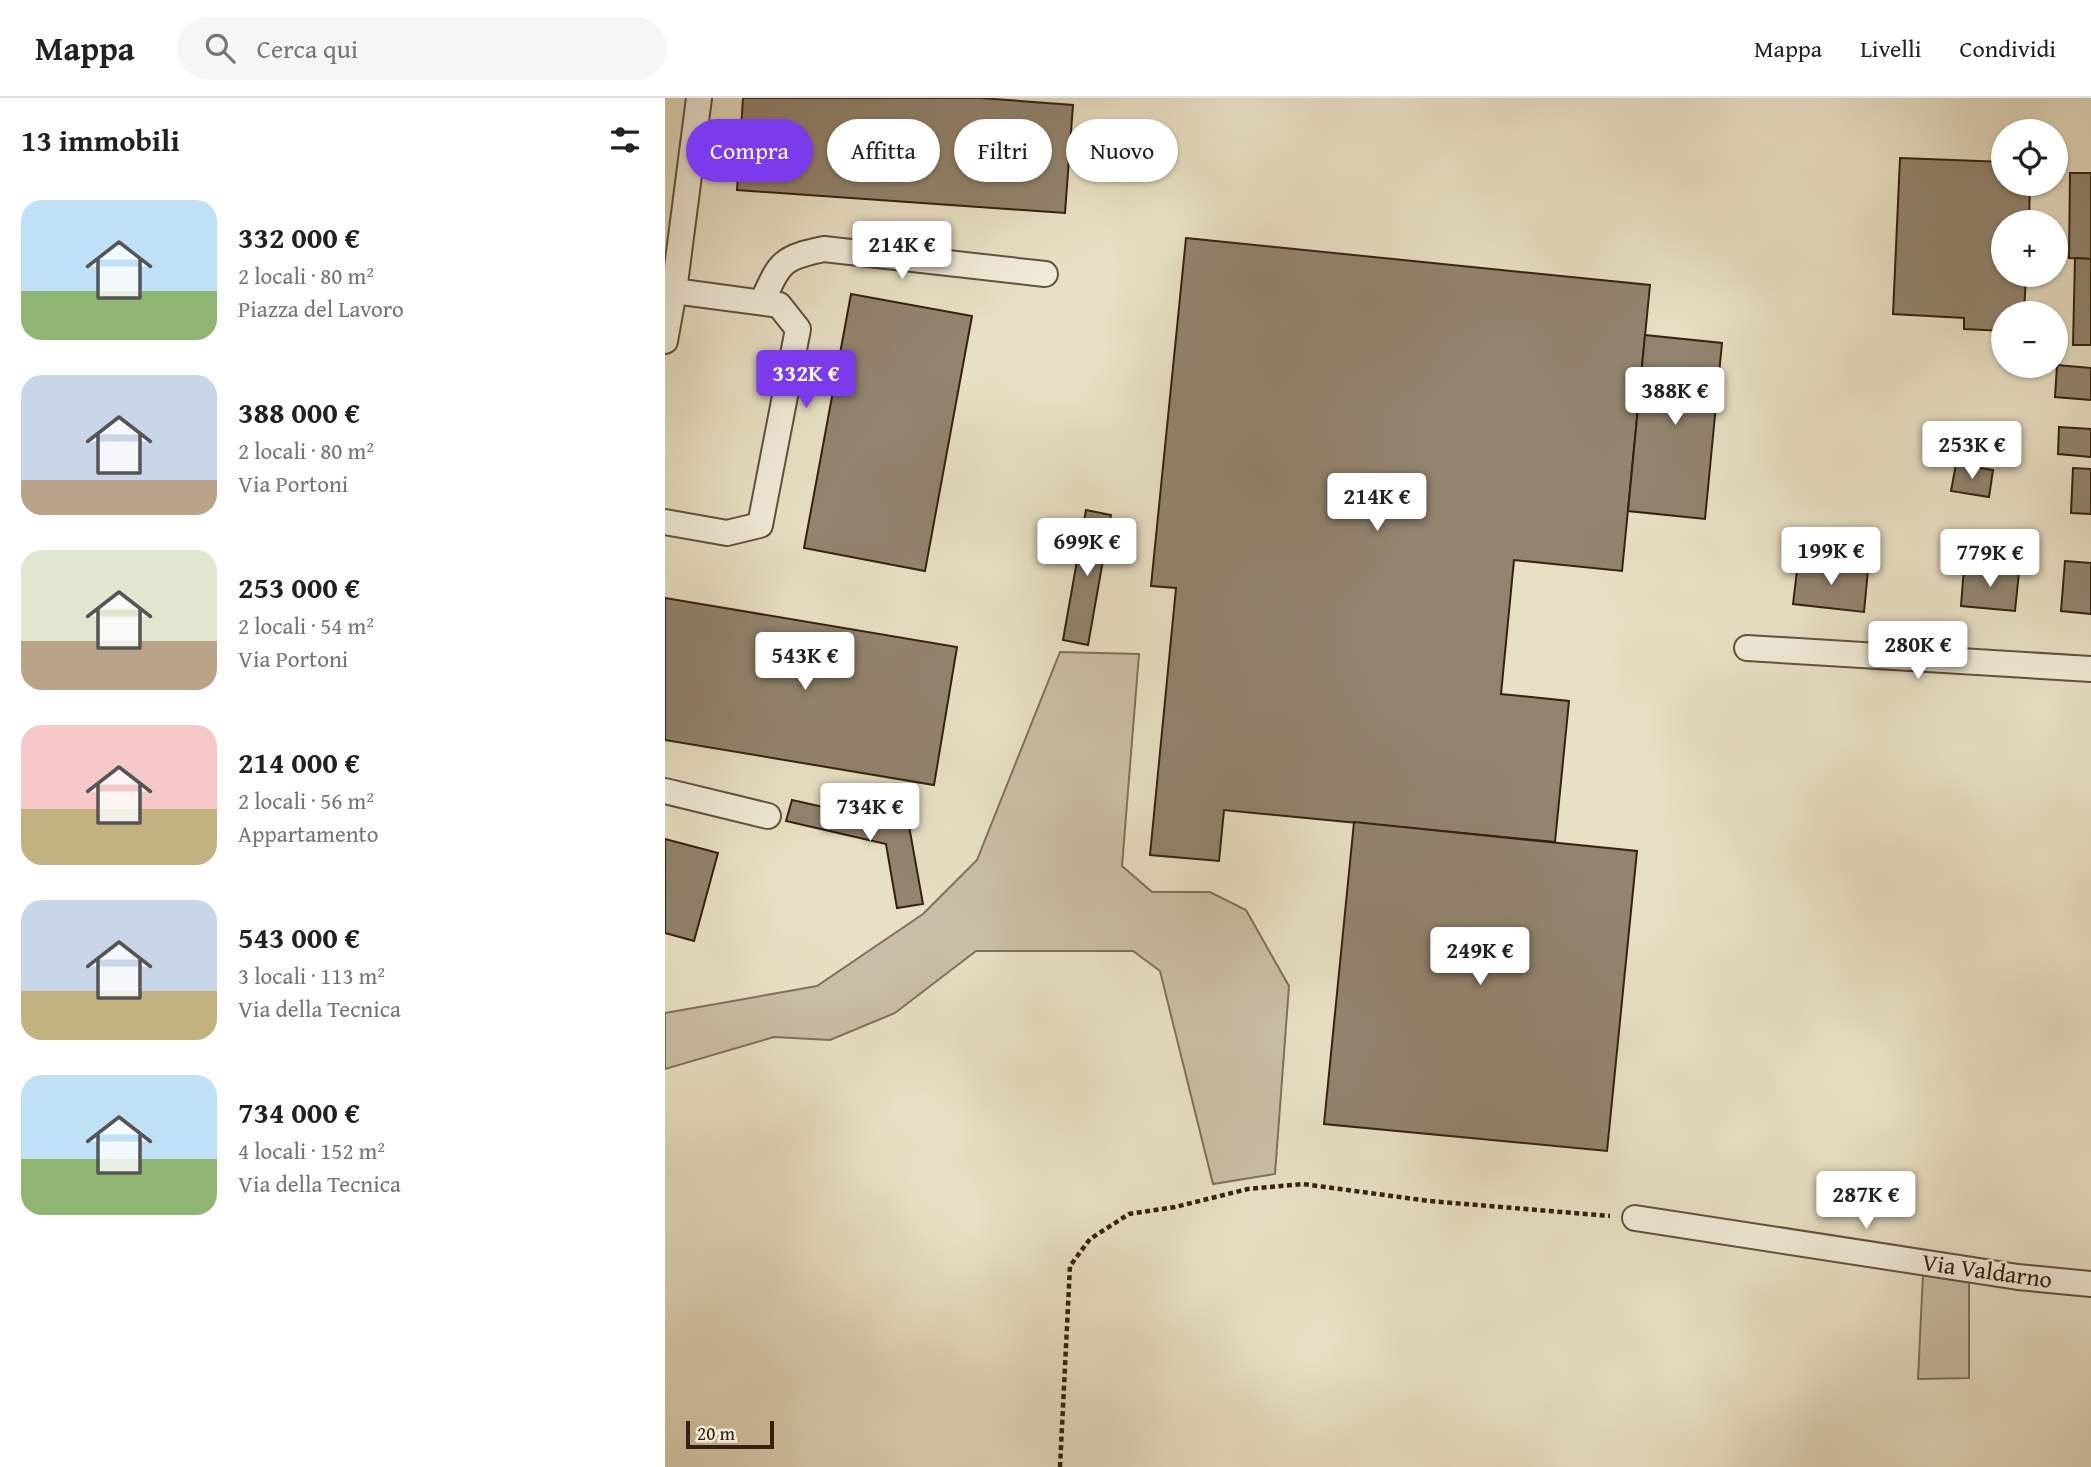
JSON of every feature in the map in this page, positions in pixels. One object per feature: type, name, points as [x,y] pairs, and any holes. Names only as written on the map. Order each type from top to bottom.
[{"type":"street","points":[[665,341],[699,98]]},
{"type":"street","points":[[762,302],[778,268],[795,255],[824,249],[1045,274]]},
{"type":"street","points":[[665,522],[727,533],[760,524],[799,329],[779,304],[670,293]]},
{"type":"street","points":[[1747,648],[2091,669]]},
{"type":"street","points":[[665,791],[768,816]]},
{"type":"street","name":"Via Valdarno","points":[[1635,1217],[2018,1278],[2091,1284]]},
{"type":"path","points":[[1060,1467],[1070,1266],[1090,1240],[1129,1214],[1175,1207],[1248,1189],[1303,1184],[1429,1202],[1635,1217]]},
{"type":"shaded area","points":[[1060,652],[1139,654],[1122,866],[1152,892],[1210,892],[1246,910],[1289,986],[1275,1174],[1213,1184],[1160,971],[1133,951],[976,951],[895,1013],[830,1040],[774,1037],[665,1069],[665,1013],[817,986],[923,914],[977,860]]},
{"type":"shaded area","points":[[1923,1274],[1969,1282],[1969,1378],[1918,1379]]},
{"type":"building","points":[[743,98],[980,98],[1073,105],[1072,119],[1066,119],[1065,213],[737,190],[738,182],[813,182],[813,119],[742,119]]},
{"type":"building","points":[[1900,158],[1991,162],[1991,196],[2030,196],[2029,210],[1991,210],[1991,287],[2025,287],[2025,301],[1991,301],[1991,330],[1964,329],[1964,318],[1893,314]]},
{"type":"building","points":[[2070,173],[2091,173],[2091,259],[2069,258]]},
{"type":"building","points":[[1186,238],[1650,285],[1622,571],[1514,560],[1501,694],[1569,701],[1555,842],[1224,810],[1219,861],[1150,855],[1176,588],[1151,586]]},
{"type":"building","points":[[2075,258],[2091,259],[2091,345],[2073,345]]},
{"type":"building","points":[[851,294],[972,316],[925,571],[804,548]]},
{"type":"building","points":[[1645,335],[1722,343],[1705,519],[1628,511]]},
{"type":"building","points":[[2068,366],[2091,368],[2091,400],[2055,397],[2056,378],[2068,378]]},
{"type":"building","points":[[2059,427],[2091,429],[2091,457],[2058,454]]},
{"type":"building","points":[[1956,464],[1993,470],[1989,497],[1951,491]]},
{"type":"building","points":[[2073,468],[2091,469],[2091,514],[2071,513]]},
{"type":"building","points":[[1086,510],[1111,515],[1088,645],[1063,640]]},
{"type":"building","points":[[2065,561],[2091,563],[2091,614],[2061,611]]},
{"type":"building","points":[[1798,562],[1868,570],[1864,612],[1793,604]]},
{"type":"building","points":[[1964,567],[2019,572],[2015,611],[1961,606]]},
{"type":"building","points":[[665,598],[957,647],[934,785],[665,740]]},
{"type":"building","points":[[792,800],[909,826],[923,904],[897,908],[886,844],[786,821]]},
{"type":"building","points":[[1354,822],[1637,851],[1607,1151],[1324,1124]]},
{"type":"building","points":[[665,839],[718,853],[694,941],[665,933]]}]
